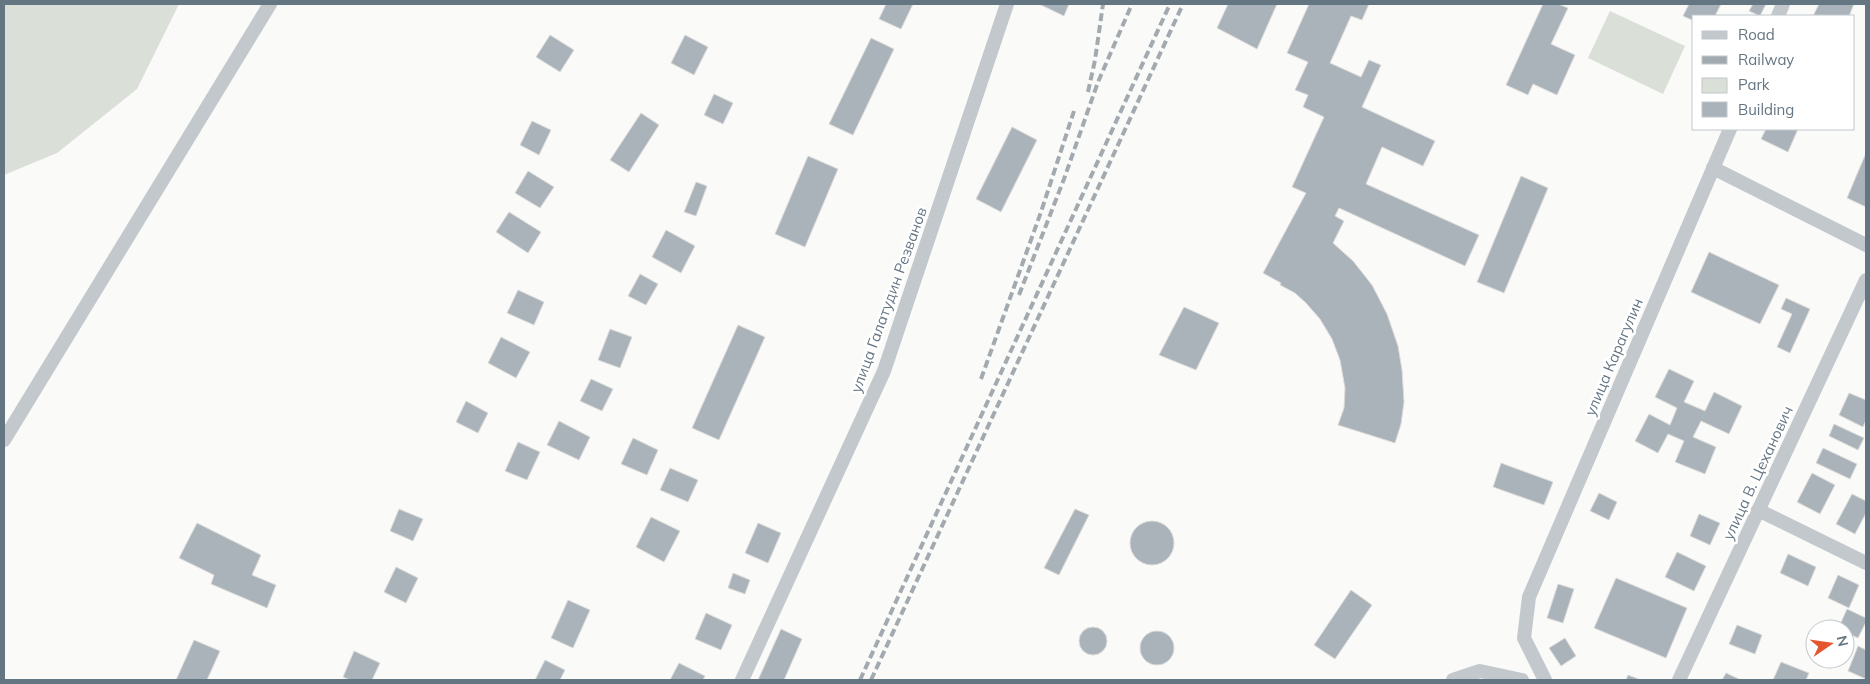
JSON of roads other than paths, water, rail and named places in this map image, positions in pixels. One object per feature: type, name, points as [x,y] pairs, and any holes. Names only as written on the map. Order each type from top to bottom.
[{"type":"street","points":[[4,440],[270,4]]},
{"type":"street","name":"улица Галатудин Резванов","points":[[742,680],[884,371],[1007,4]]},
{"type":"street","name":"улица Карагулин","points":[[1545,680],[1524,638],[1529,597],[1730,130]]},
{"type":"street","points":[[1712,168],[1866,245]]},
{"type":"street","name":"улица В. Цеханович","points":[[1679,680],[1866,280]]},
{"type":"street","points":[[1758,510],[1866,563]]},
{"type":"street","points":[[1453,680],[1480,671],[1522,680]]},
{"type":"railway","points":[[1088,92],[1095,60],[1103,4]]},
{"type":"railway","points":[[1019,295],[1064,179],[1098,82],[1132,4]]},
{"type":"railway","points":[[860,680],[1170,4]]},
{"type":"railway","points":[[871,680],[1183,4]]},
{"type":"railway","points":[[981,379],[1041,212],[1074,111]]}]
